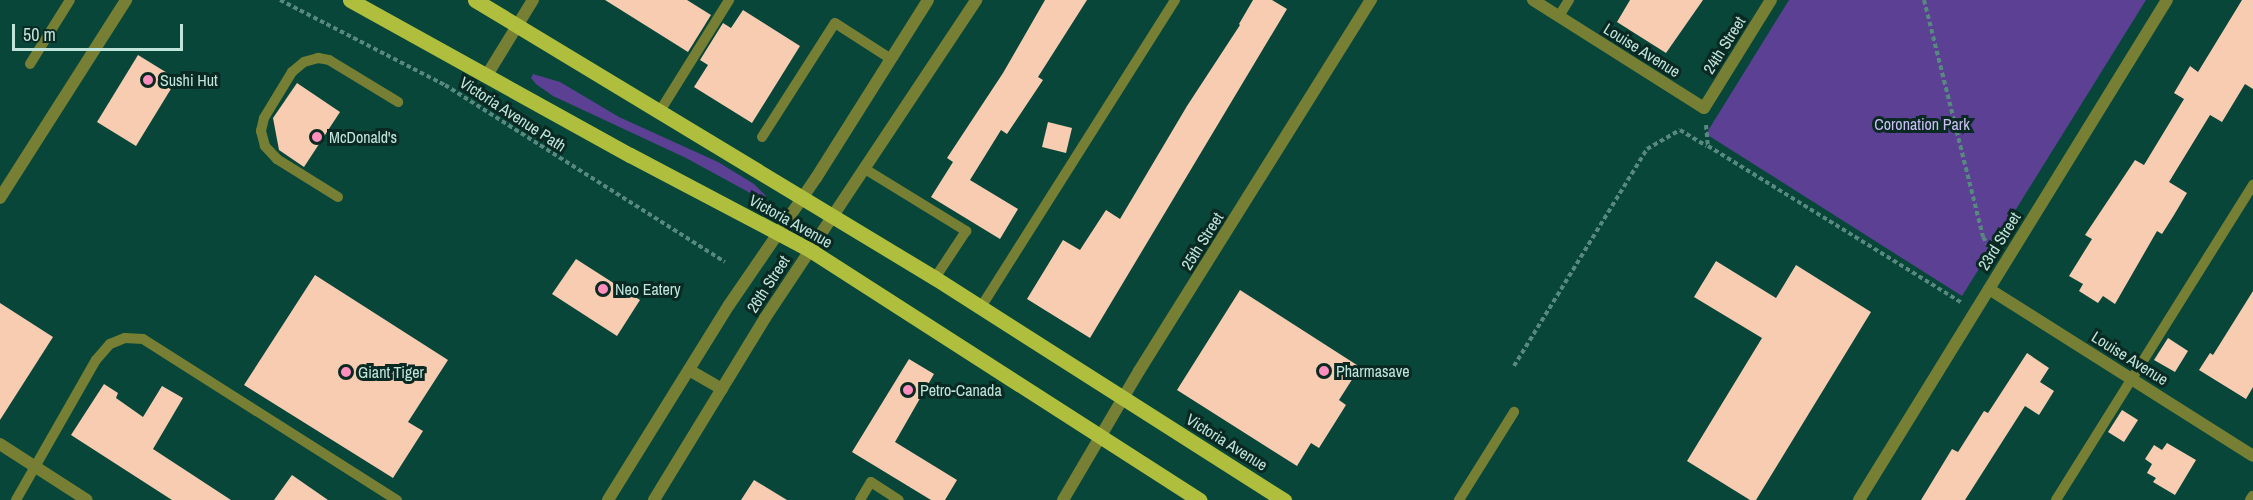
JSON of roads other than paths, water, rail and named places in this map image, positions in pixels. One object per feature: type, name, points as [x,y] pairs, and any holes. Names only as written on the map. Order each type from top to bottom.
[{"type":"main road","name":"Victoria Avenue","points":[[350,0],[810,250],[1200,500]]},
{"type":"main road","name":"Victoria Avenue","points":[[476,0],[935,278],[1284,500]]},
{"type":"street","points":[[0,198],[126,0]]},
{"type":"street","points":[[487,75],[533,0]]},
{"type":"street","name":"26th Street","points":[[608,500],[689,370],[803,198],[928,0]]},
{"type":"street","name":"26th Street","points":[[654,500],[810,250],[976,0]]},
{"type":"street","name":"25th Street","points":[[1063,500],[1123,399],[1371,0]]},
{"type":"street","name":"Louise Avenue","points":[[1533,0],[1704,108]]},
{"type":"street","name":"24th Street","points":[[1704,108],[1771,0]]},
{"type":"street","name":"23rd Street","points":[[1859,500],[2168,0]]},
{"type":"street","name":"Louise Avenue","points":[[1989,289],[2253,456]]},
{"type":"street","points":[[689,370],[722,388]]},
{"type":"street","points":[[0,444],[87,500]]},
{"type":"lane","points":[[30,64],[70,0]]},
{"type":"lane","points":[[660,111],[729,0]]},
{"type":"lane","points":[[981,307],[1175,0]]},
{"type":"lane","points":[[1559,16],[1569,0]]},
{"type":"lane","points":[[762,137],[835,23],[891,59]]},
{"type":"lane","points":[[338,197],[277,159],[265,146],[261,131],[264,118],[292,72],[304,62],[318,58],[329,60],[398,102]]},
{"type":"lane","points":[[865,169],[966,231],[935,278]]},
{"type":"lane","points":[[2056,500],[2253,185]]},
{"type":"lane","points":[[16,500],[96,360],[110,344],[126,338],[143,339],[397,500]]},
{"type":"lane","points":[[1458,500],[1514,412]]},
{"type":"lane","points":[[860,500],[871,482],[899,500]]},
{"type":"place","name":"Sushi Hut","points":[[148,80]]},
{"type":"place","name":"McDonald's","points":[[317,137]]},
{"type":"place","name":"Neo Eatery","points":[[603,289]]},
{"type":"place","name":"Pharmasave","points":[[1324,371]]},
{"type":"place","name":"Giant Tiger","points":[[346,372]]},
{"type":"place","name":"Petro-Canada","points":[[908,390]]},
{"type":"park label","name":"Coronation Park","points":[[1922,124]]}]
